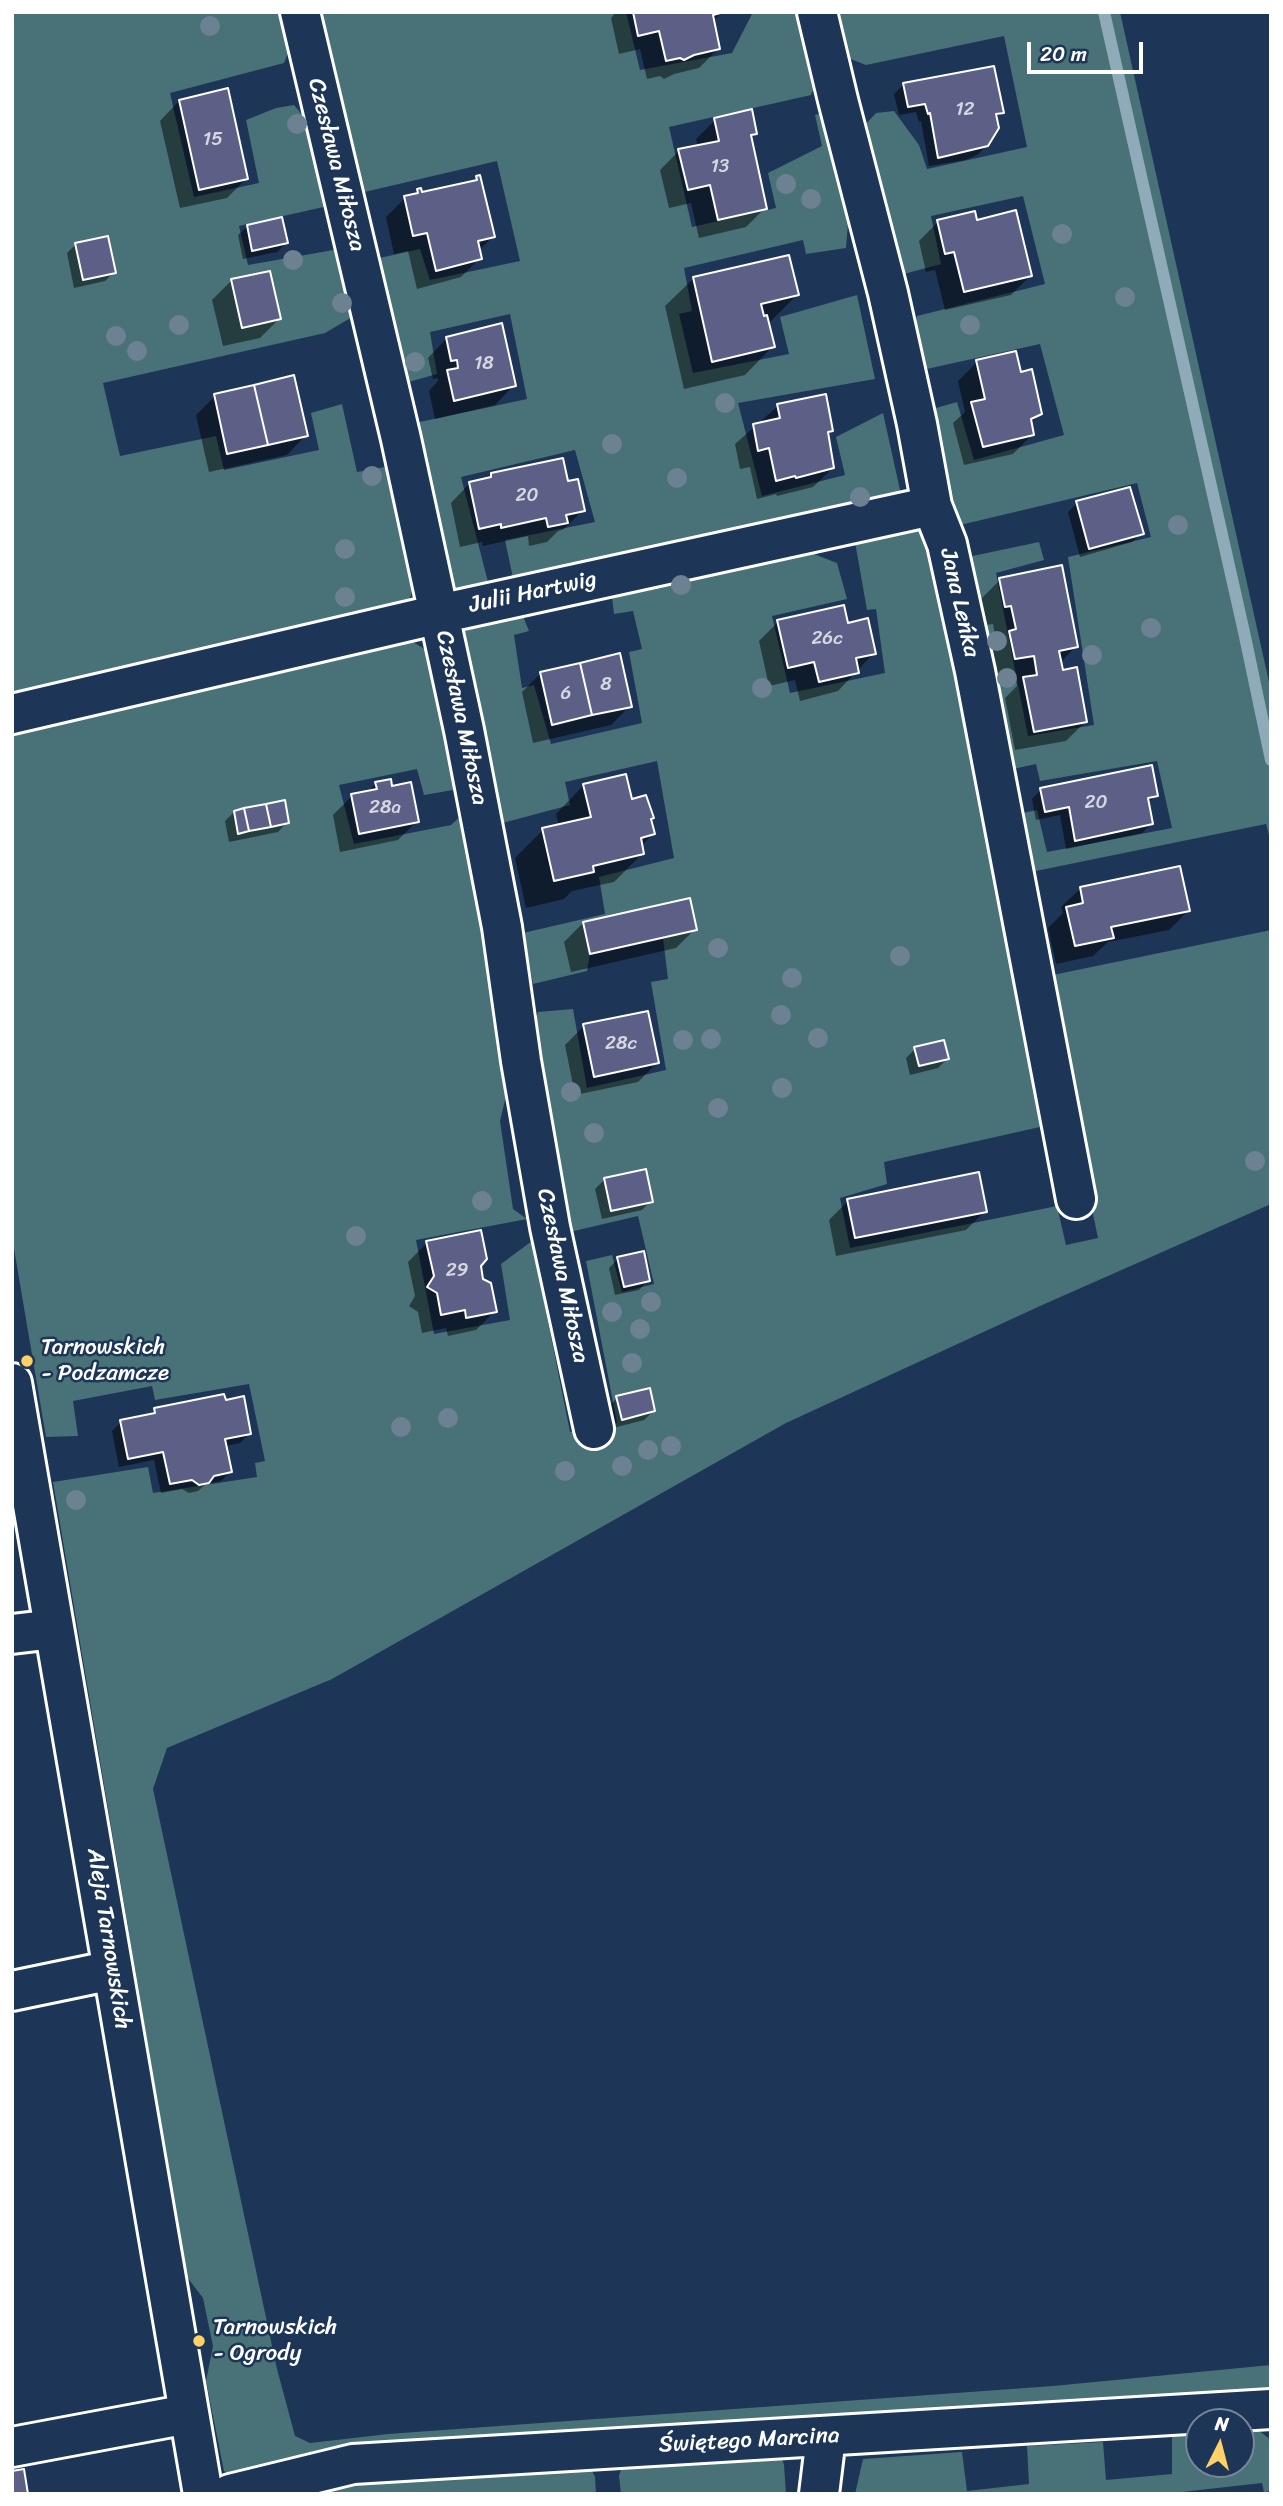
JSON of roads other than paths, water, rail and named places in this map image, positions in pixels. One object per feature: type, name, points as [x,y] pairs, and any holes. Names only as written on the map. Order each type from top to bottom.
[{"type":"street","name":"Czesława Miłosza","points":[[300,12],[401,439],[464,730],[502,928],[521,1060],[550,1227],[594,1429]]},
{"type":"street","name":"Jana Leńka","points":[[817,12],[888,293],[918,424],[932,506],[947,544],[975,671],[1076,1199]]},
{"type":"street","name":"Julii Hartwig","points":[[12,714],[439,614],[932,506]]},
{"type":"street","name":"Aleja Tarnowskich","points":[[12,1383],[203,2494]]},
{"type":"street","points":[[12,1634],[54,1629]]},
{"type":"street","points":[[12,1991],[113,1970]]},
{"type":"street","name":"Świętego Marcina","points":[[230,2494],[353,2464],[1271,2409]]},
{"type":"street","points":[[12,2447],[188,2414]]},
{"type":"street","points":[[819,2494],[826,2437]]},
{"type":"waterway","points":[[1104,12],[1271,760]]},
{"type":"place","name":"Tarnowskich - Podzamcze","points":[[27,1361]]},
{"type":"place","name":"Tarnowskich - Ogrody","points":[[199,2341]]}]
